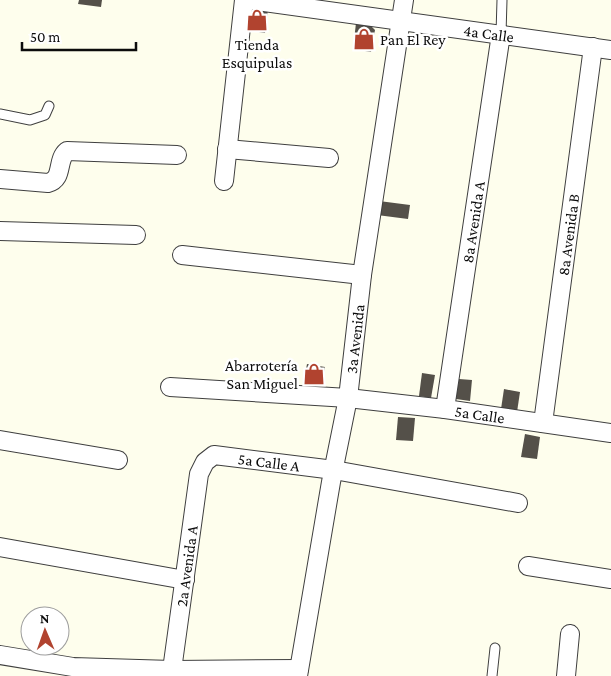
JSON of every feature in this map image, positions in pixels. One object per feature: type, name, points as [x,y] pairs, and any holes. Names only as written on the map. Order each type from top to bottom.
[{"type":"street","points":[[224,181],[244,0]]},
{"type":"street","name":"4a Calle","points":[[249,0],[611,50]]},
{"type":"street","name":"3a Avenida","points":[[299,672],[348,398],[362,275],[404,0]]},
{"type":"street","name":"8a Avenida A","points":[[445,409],[500,34]]},
{"type":"street","name":"8a Avenida B","points":[[543,423],[593,47]]},
{"type":"street","points":[[227,149],[329,158]]},
{"type":"street","points":[[0,179],[48,184],[53,182],[56,179],[64,153],[67,151],[177,154]]},
{"type":"street","points":[[0,231],[136,235]]},
{"type":"street","points":[[182,255],[362,275]]},
{"type":"street","name":"5a Calle","points":[[170,387],[348,398],[445,409],[611,433]]},
{"type":"street","points":[[0,440],[118,460]]},
{"type":"street","name":"5a Calle A","points":[[205,462],[214,456],[334,470],[518,503]]},
{"type":"street","name":"2a Avenida A","points":[[172,670],[199,474],[205,462]]},
{"type":"street","points":[[0,547],[185,580]]},
{"type":"street","points":[[528,566],[611,578]]},
{"type":"street","points":[[566,676],[570,634]]},
{"type":"street","points":[[0,655],[72,667],[299,672]]},
{"type":"lane","points":[[500,34],[502,0]]},
{"type":"lane","points":[[0,114],[30,120],[45,115],[49,106]]},
{"type":"lane","points":[[492,676],[496,648]]},
{"type":"building","points":[[79,0],[102,0],[101,7],[78,4]]},
{"type":"building","name":"Tienda Esquipulas","points":[[249,6],[268,9],[265,33],[245,30]]},
{"type":"building","name":"Pan El Rey","points":[[356,23],[370,25],[375,30],[371,52],[353,49]]},
{"type":"building","points":[[379,201],[410,205],[408,219],[377,215]]},
{"type":"building","name":"Abarrotería San Miguel","points":[[307,364],[325,367],[322,383],[304,380]]},
{"type":"building","points":[[422,373],[435,375],[431,398],[419,396]]},
{"type":"building","points":[[459,379],[472,380],[470,401],[456,399]]},
{"type":"building","points":[[504,389],[520,392],[517,412],[501,409]]},
{"type":"building","points":[[398,417],[415,418],[413,441],[396,440]]},
{"type":"building","points":[[525,434],[540,437],[537,459],[521,457]]},
{"type":"place","name":"Tienda Esquipulas","points":[[257,20]]},
{"type":"place","name":"Pan El Rey","points":[[364,39]]},
{"type":"place","name":"Abarrotería San Miguel","points":[[314,374]]}]
